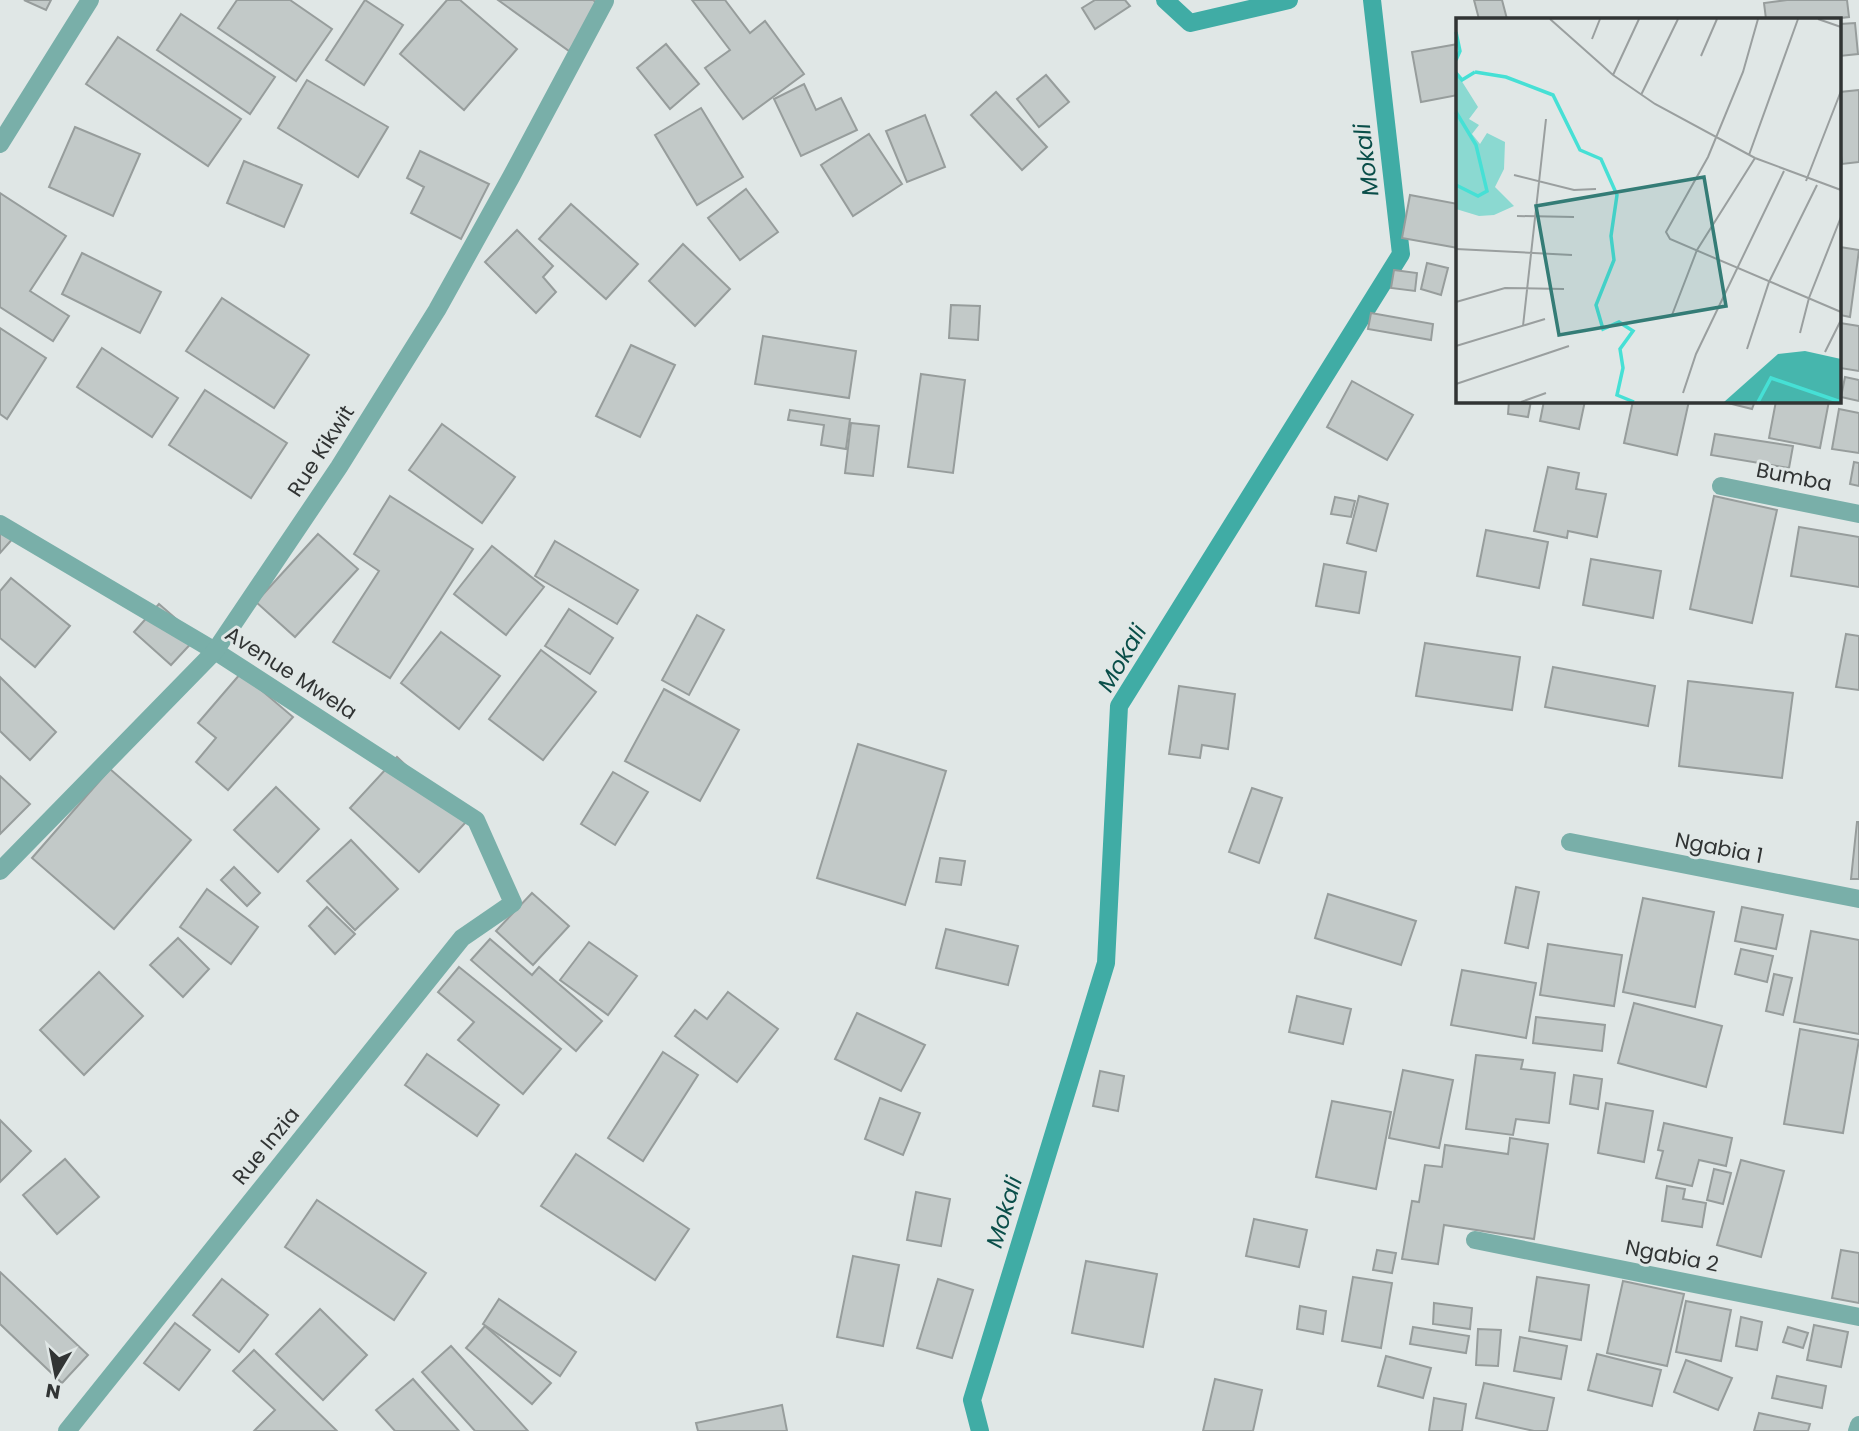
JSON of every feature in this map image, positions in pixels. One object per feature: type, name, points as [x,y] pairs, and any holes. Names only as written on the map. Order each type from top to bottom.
[{"type":"street","points":[[0,144],[90,0]]},
{"type":"street","name":"Rue Kikwit","points":[[0,872],[215,651],[339,467],[437,310],[605,1]]},
{"type":"street","name":"Bumba","points":[[1721,486],[1859,514]]},
{"type":"street","name":"Avenue Mwela","points":[[0,524],[215,651],[476,820],[513,903]]},
{"type":"street","name":"Ngabia 1","points":[[1570,842],[1859,899]]},
{"type":"street","name":"Rue Inzia","points":[[67,1431],[462,938],[513,903]]},
{"type":"street","name":"Ngabia 2","points":[[1475,1240],[1859,1317]]},
{"type":"street","points":[[1857,1431],[1859,1425]]},
{"type":"building","points":[[24,0],[51,0],[46,10]]},
{"type":"building","points":[[237,0],[290,0],[332,29],[296,81],[218,28]]},
{"type":"building","points":[[365,0],[403,25],[364,85],[326,60]]},
{"type":"building","points":[[447,0],[460,0],[517,49],[464,110],[400,54]]},
{"type":"building","points":[[498,0],[593,0],[601,6],[569,51]]},
{"type":"building","points":[[692,0],[725,0],[750,33],[765,21],[804,74],[743,119],[705,68],[730,50]]},
{"type":"building","points":[[1095,0],[1125,0],[1130,6],[1095,29],[1082,8]]},
{"type":"building","points":[[1474,0],[1502,0],[1507,18],[1479,18]]},
{"type":"building","points":[[1787,0],[1847,0],[1849,17],[1766,18],[1764,3]]},
{"type":"building","points":[[181,14],[275,77],[250,114],[157,50]]},
{"type":"building","points":[[1855,23],[1858,54],[1842,56],[1842,24]]},
{"type":"building","points":[[118,37],[241,119],[208,166],[86,84]]},
{"type":"building","points":[[666,44],[699,84],[670,109],[637,68]]},
{"type":"building","points":[[1456,44],[1456,95],[1421,102],[1412,52]]},
{"type":"building","points":[[1046,75],[1069,102],[1039,127],[1017,99]]},
{"type":"building","points":[[307,80],[388,127],[358,177],[278,128]]},
{"type":"building","points":[[804,84],[816,110],[841,98],[857,130],[801,156],[774,99]]},
{"type":"building","points":[[1859,90],[1859,162],[1842,164],[1842,92]]},
{"type":"building","points":[[996,92],[1047,147],[1022,170],[971,115]]},
{"type":"building","points":[[701,108],[743,177],[697,205],[655,135]]},
{"type":"building","points":[[925,115],[945,167],[907,182],[886,131]]},
{"type":"building","points":[[75,127],[140,154],[113,216],[49,187]]},
{"type":"building","points":[[869,134],[902,184],[853,216],[821,165]]},
{"type":"building","points":[[420,151],[489,184],[461,239],[411,213],[424,187],[407,178]]},
{"type":"building","points":[[244,161],[302,185],[284,227],[227,203]]},
{"type":"building","points":[[746,189],[778,232],[740,260],[708,218]]},
{"type":"building","points":[[0,193],[66,236],[30,291],[69,316],[53,341],[0,307]]},
{"type":"building","points":[[1410,195],[1456,204],[1456,248],[1402,238]]},
{"type":"building","points":[[571,204],[638,264],[606,299],[539,239]]},
{"type":"building","points":[[517,230],[553,266],[543,277],[556,292],[536,313],[485,262]]},
{"type":"building","points":[[683,244],[730,289],[695,326],[649,281]]},
{"type":"building","points":[[1842,247],[1859,250],[1850,317],[1842,315]]},
{"type":"building","points":[[82,253],[161,292],[140,333],[62,294]]},
{"type":"building","points":[[1427,263],[1448,268],[1441,295],[1421,289]]},
{"type":"building","points":[[1394,270],[1417,273],[1415,291],[1391,288]]},
{"type":"building","points":[[222,298],[309,355],[274,408],[186,351]]},
{"type":"building","points":[[951,305],[980,306],[978,340],[949,338]]},
{"type":"building","points":[[1371,313],[1433,324],[1431,340],[1368,329]]},
{"type":"building","points":[[1842,323],[1859,326],[1859,371],[1842,368]]},
{"type":"building","points":[[0,328],[46,358],[7,419],[0,414]]},
{"type":"building","points":[[763,336],[856,351],[849,398],[755,384]]},
{"type":"building","points":[[631,345],[675,365],[640,437],[596,416]]},
{"type":"building","points":[[102,348],[178,398],[152,437],[77,387]]},
{"type":"building","points":[[921,374],[965,380],[953,473],[908,467]]},
{"type":"building","points":[[1845,377],[1859,380],[1859,401],[1842,397]]},
{"type":"building","points":[[1352,381],[1413,415],[1387,460],[1327,427]]},
{"type":"building","points":[[205,390],[287,443],[251,498],[169,445]]},
{"type":"building","points":[[1509,402],[1531,402],[1528,417],[1508,414]]},
{"type":"building","points":[[1544,402],[1585,402],[1579,429],[1540,421]]},
{"type":"building","points":[[1633,402],[1689,402],[1677,455],[1624,443]]},
{"type":"building","points":[[1724,402],[1755,402],[1752,409]]},
{"type":"building","points":[[1776,402],[1829,402],[1820,448],[1769,438]]},
{"type":"building","points":[[1839,409],[1859,413],[1859,453],[1832,449]]},
{"type":"building","points":[[790,410],[850,419],[846,449],[821,445],[824,425],[788,420]]},
{"type":"building","points":[[851,423],[879,426],[873,476],[845,473]]},
{"type":"building","points":[[442,424],[515,477],[482,523],[409,470]]},
{"type":"building","points":[[1715,434],[1793,446],[1789,468],[1711,455]]},
{"type":"building","points":[[1854,462],[1859,463],[1859,486],[1850,484]]},
{"type":"building","points":[[1548,467],[1579,473],[1576,489],[1606,494],[1597,537],[1568,531],[1567,538],[1534,531]]},
{"type":"building","points":[[390,496],[473,549],[390,678],[333,642],[379,571],[354,554]]},
{"type":"building","points":[[1359,496],[1388,504],[1376,551],[1347,543]]},
{"type":"building","points":[[1714,496],[1777,510],[1752,623],[1690,609]]},
{"type":"building","points":[[1335,497],[1355,501],[1351,517],[1331,514]]},
{"type":"building","points":[[0,523],[15,536],[0,553]]},
{"type":"building","points":[[1799,527],[1859,537],[1859,587],[1791,576]]},
{"type":"building","points":[[1486,530],[1548,542],[1539,588],[1477,576]]},
{"type":"building","points":[[318,534],[358,569],[295,637],[256,602]]},
{"type":"building","points":[[555,541],[638,590],[617,624],[535,576]]},
{"type":"building","points":[[492,546],[544,587],[506,635],[454,594]]},
{"type":"building","points":[[1591,559],[1661,571],[1653,618],[1583,605]]},
{"type":"building","points":[[1324,564],[1366,572],[1359,613],[1316,606]]},
{"type":"building","points":[[11,578],[70,626],[35,667],[0,638],[0,591]]},
{"type":"building","points":[[159,604],[197,637],[171,665],[134,632]]},
{"type":"building","points":[[569,609],[613,638],[590,674],[545,646]]},
{"type":"building","points":[[697,615],[724,630],[689,695],[662,680]]},
{"type":"building","points":[[441,632],[500,676],[459,729],[401,683]]},
{"type":"building","points":[[1846,634],[1859,636],[1859,690],[1836,687]]},
{"type":"building","points":[[1425,643],[1520,657],[1512,710],[1416,696]]},
{"type":"building","points":[[541,650],[596,692],[543,760],[489,719]]},
{"type":"building","points":[[1553,667],[1655,686],[1648,726],[1545,707]]},
{"type":"building","points":[[241,673],[293,717],[228,790],[196,762],[216,738],[198,723]]},
{"type":"building","points":[[0,677],[56,732],[30,760],[0,731]]},
{"type":"building","points":[[1688,681],[1793,693],[1782,778],[1679,766]]},
{"type":"building","points":[[1179,686],[1235,694],[1228,749],[1202,745],[1200,758],[1169,754]]},
{"type":"building","points":[[664,689],[739,730],[700,801],[625,761]]},
{"type":"building","points":[[858,744],[946,771],[905,905],[817,878]]},
{"type":"building","points":[[397,757],[466,822],[419,872],[350,808]]},
{"type":"building","points":[[110,769],[191,840],[114,929],[32,858]]},
{"type":"building","points":[[613,772],[648,792],[615,845],[581,824]]},
{"type":"building","points":[[0,776],[30,804],[0,834]]},
{"type":"building","points":[[276,787],[319,829],[278,872],[234,830]]},
{"type":"building","points":[[1252,788],[1282,798],[1259,863],[1229,852]]},
{"type":"building","points":[[1857,822],[1859,879],[1851,879]]},
{"type":"building","points":[[351,840],[398,889],[355,930],[307,881]]},
{"type":"building","points":[[940,858],[965,861],[961,885],[936,882]]},
{"type":"building","points":[[234,867],[260,893],[247,906],[221,880]]},
{"type":"building","points":[[1516,887],[1539,892],[1528,948],[1505,943]]},
{"type":"building","points":[[207,889],[258,927],[231,964],[180,927]]},
{"type":"building","points":[[532,893],[569,926],[533,965],[496,931]]},
{"type":"building","points":[[1328,894],[1416,921],[1401,965],[1315,938]]},
{"type":"building","points":[[1643,898],[1714,912],[1695,1007],[1623,992]]},
{"type":"building","points":[[327,907],[355,934],[335,954],[309,926]]},
{"type":"building","points":[[1742,907],[1783,915],[1776,949],[1735,941]]},
{"type":"building","points":[[946,929],[1018,946],[1008,985],[936,968]]},
{"type":"building","points":[[1811,931],[1859,940],[1859,1034],[1794,1022]]},
{"type":"building","points":[[178,938],[209,969],[183,997],[150,965]]},
{"type":"building","points":[[490,939],[532,975],[539,967],[602,1021],[576,1051],[471,960]]},
{"type":"building","points":[[589,942],[637,976],[608,1015],[560,980]]},
{"type":"building","points":[[1548,944],[1622,955],[1614,1006],[1540,995]]},
{"type":"building","points":[[1741,949],[1773,956],[1767,982],[1735,974]]},
{"type":"building","points":[[459,967],[561,1049],[523,1094],[458,1040],[474,1022],[438,992]]},
{"type":"building","points":[[1462,970],[1536,983],[1526,1038],[1451,1025]]},
{"type":"building","points":[[99,972],[143,1016],[84,1075],[40,1030]]},
{"type":"building","points":[[1774,974],[1792,978],[1783,1015],[1766,1011]]},
{"type":"building","points":[[728,992],[778,1029],[737,1082],[675,1036],[695,1010],[707,1019]]},
{"type":"building","points":[[1297,996],[1351,1009],[1343,1044],[1289,1032]]},
{"type":"building","points":[[1634,1003],[1722,1026],[1706,1087],[1618,1063]]},
{"type":"building","points":[[857,1013],[925,1045],[901,1091],[835,1059]]},
{"type":"building","points":[[1536,1017],[1605,1025],[1602,1051],[1533,1043]]},
{"type":"building","points":[[1800,1029],[1859,1040],[1843,1133],[1784,1124]]},
{"type":"building","points":[[663,1052],[698,1075],[643,1161],[608,1138]]},
{"type":"building","points":[[427,1054],[499,1105],[477,1136],[405,1085]]},
{"type":"building","points":[[1476,1055],[1523,1060],[1521,1069],[1555,1073],[1549,1123],[1516,1119],[1513,1135],[1466,1129]]},
{"type":"building","points":[[1403,1070],[1453,1080],[1439,1148],[1389,1138]]},
{"type":"building","points":[[1100,1071],[1124,1076],[1118,1111],[1093,1106]]},
{"type":"building","points":[[1574,1075],[1602,1079],[1598,1109],[1570,1104]]},
{"type":"building","points":[[880,1098],[920,1113],[903,1155],[865,1139]]},
{"type":"building","points":[[1332,1101],[1391,1112],[1376,1189],[1316,1177]]},
{"type":"building","points":[[1606,1103],[1653,1111],[1644,1162],[1598,1153]]},
{"type":"building","points":[[0,1120],[31,1151],[0,1182]]},
{"type":"building","points":[[1664,1123],[1732,1138],[1726,1166],[1699,1160],[1692,1186],[1656,1178],[1663,1151],[1658,1150]]},
{"type":"building","points":[[1510,1138],[1548,1144],[1534,1239],[1444,1225],[1438,1264],[1402,1259],[1412,1201],[1419,1202],[1425,1165],[1442,1167],[1445,1145],[1508,1154]]},
{"type":"building","points":[[576,1154],[689,1229],[655,1280],[541,1206]]},
{"type":"building","points":[[65,1159],[99,1197],[57,1234],[23,1195]]},
{"type":"building","points":[[1741,1160],[1784,1171],[1761,1257],[1717,1245]]},
{"type":"building","points":[[1714,1169],[1731,1173],[1723,1204],[1707,1200]]},
{"type":"building","points":[[1667,1186],[1685,1189],[1683,1199],[1706,1203],[1702,1227],[1662,1221]]},
{"type":"building","points":[[916,1192],[950,1199],[941,1246],[907,1240]]},
{"type":"building","points":[[317,1200],[426,1273],[394,1320],[285,1247]]},
{"type":"building","points":[[1254,1219],[1307,1230],[1299,1267],[1246,1256]]},
{"type":"building","points":[[1377,1250],[1396,1253],[1392,1273],[1373,1270]]},
{"type":"building","points":[[1841,1250],[1859,1253],[1859,1303],[1832,1298]]},
{"type":"building","points":[[853,1256],[899,1265],[883,1346],[837,1337]]},
{"type":"building","points":[[1086,1261],[1157,1274],[1143,1347],[1072,1333]]},
{"type":"building","points":[[0,1272],[88,1355],[62,1383],[0,1324]]},
{"type":"building","points":[[1353,1277],[1392,1283],[1381,1348],[1342,1341]]},
{"type":"building","points":[[1537,1277],[1589,1285],[1581,1340],[1529,1331]]},
{"type":"building","points":[[222,1279],[268,1315],[239,1352],[193,1315]]},
{"type":"building","points":[[938,1279],[973,1290],[952,1358],[917,1348]]},
{"type":"building","points":[[1623,1281],[1684,1294],[1667,1366],[1607,1353]]},
{"type":"building","points":[[499,1299],[576,1352],[560,1376],[483,1324]]},
{"type":"building","points":[[1686,1301],[1731,1310],[1721,1361],[1676,1352]]},
{"type":"building","points":[[1434,1303],[1472,1308],[1470,1329],[1433,1324]]},
{"type":"building","points":[[1300,1306],[1326,1311],[1323,1334],[1297,1329]]},
{"type":"building","points":[[320,1309],[367,1355],[323,1400],[276,1354]]},
{"type":"building","points":[[1741,1317],[1762,1322],[1757,1350],[1736,1346]]},
{"type":"building","points":[[175,1323],[210,1350],[179,1390],[144,1363]]},
{"type":"building","points":[[1814,1325],[1848,1332],[1841,1367],[1807,1360]]},
{"type":"building","points":[[485,1326],[551,1383],[532,1404],[466,1348]]},
{"type":"building","points":[[1413,1327],[1469,1336],[1466,1353],[1410,1344]]},
{"type":"building","points":[[1788,1327],[1808,1333],[1803,1348],[1783,1342]]},
{"type":"building","points":[[1478,1329],[1501,1330],[1498,1366],[1476,1365]]},
{"type":"building","points":[[1520,1337],[1567,1346],[1561,1379],[1514,1371]]},
{"type":"building","points":[[451,1346],[528,1431],[475,1431],[422,1372]]},
{"type":"building","points":[[254,1350],[337,1431],[254,1431],[275,1410],[233,1371]]},
{"type":"building","points":[[1597,1354],[1661,1370],[1652,1406],[1588,1390]]},
{"type":"building","points":[[1386,1356],[1431,1368],[1423,1398],[1378,1386]]},
{"type":"building","points":[[1686,1360],[1732,1378],[1718,1410],[1674,1392]]},
{"type":"building","points":[[1777,1376],[1826,1386],[1822,1408],[1772,1398]]},
{"type":"building","points":[[413,1379],[459,1431],[395,1431],[376,1410]]},
{"type":"building","points":[[1215,1379],[1262,1390],[1253,1431],[1203,1431]]},
{"type":"building","points":[[1484,1383],[1554,1398],[1547,1431],[1534,1431],[1476,1418]]},
{"type":"building","points":[[1434,1398],[1466,1404],[1462,1431],[1429,1431]]},
{"type":"building","points":[[782,1405],[787,1431],[698,1431],[696,1423]]},
{"type":"building","points":[[1759,1413],[1810,1424],[1808,1431],[1754,1431]]},
{"type":"waterway","name":"Mokali","points":[[1165,0],[1190,23],[1289,0]]},
{"type":"waterway","name":"Mokali","points":[[980,1431],[972,1400],[1106,963],[1119,706],[1401,254],[1372,0]]}]
